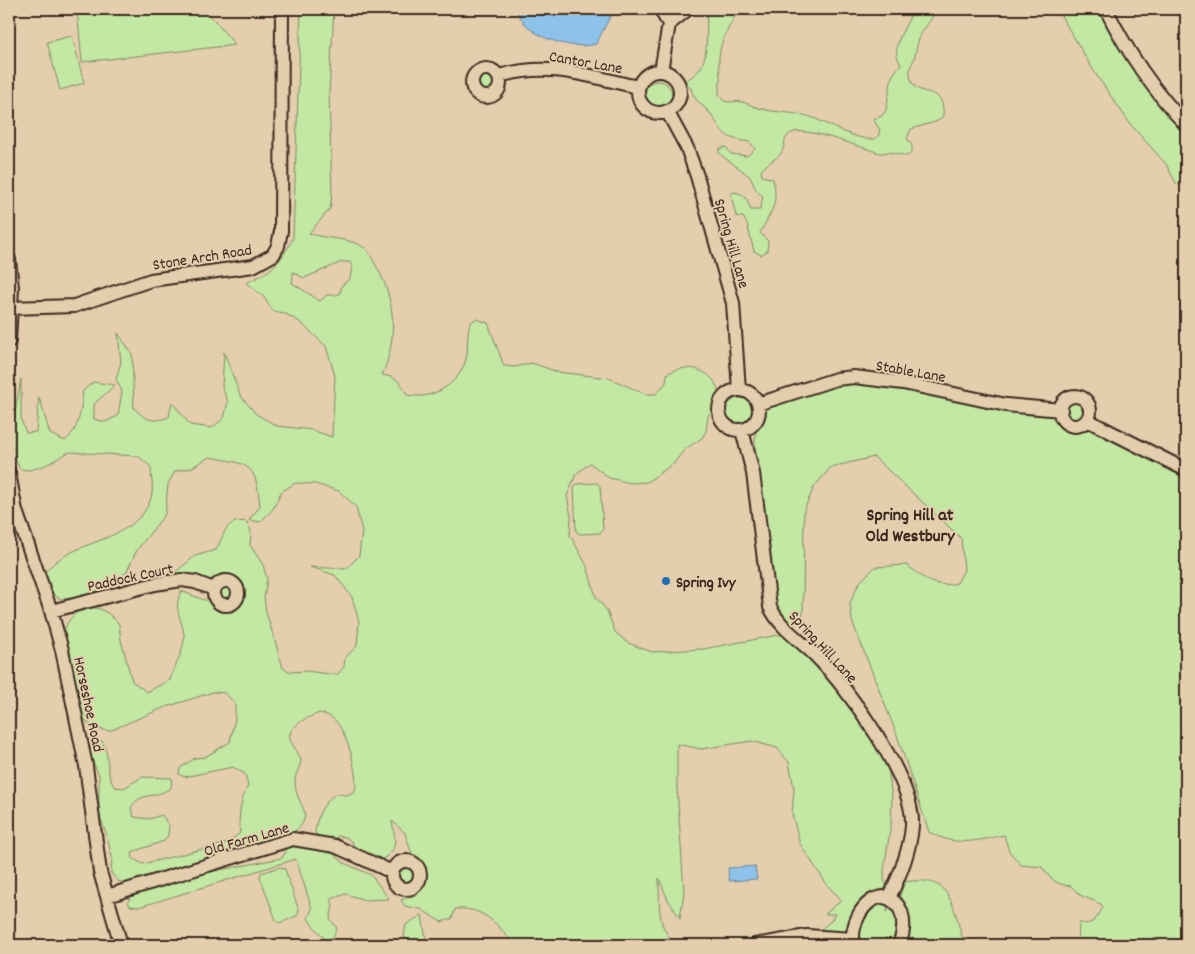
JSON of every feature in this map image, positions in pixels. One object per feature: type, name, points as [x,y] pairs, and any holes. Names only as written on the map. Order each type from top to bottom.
[{"type":"street","name":"Stone Arch Road","points":[[10,308],[74,306],[151,280],[253,266],[273,255],[278,246],[281,231],[282,9]]},
{"type":"street","points":[[660,9],[669,24],[661,72]]},
{"type":"street","points":[[669,24],[688,9]]},
{"type":"street","points":[[1106,9],[1134,60],[1157,92],[1186,125]]},
{"type":"street","name":"Cantor Lane","points":[[499,76],[536,69],[552,69],[638,87]]},
{"type":"street","points":[[661,72],[673,77],[679,89],[677,102],[667,111],[654,112],[643,106],[639,100],[638,87],[644,77],[661,72]]},
{"type":"street","name":"Spring Hill Lane","points":[[667,111],[686,148],[697,176],[729,287],[735,311],[739,390]]},
{"type":"street","points":[[9,259],[12,288],[9,341]]},
{"type":"street","name":"Stable Lane","points":[[758,404],[836,379],[854,377],[903,383],[1000,404],[1061,410]]},
{"type":"street","points":[[739,390],[751,394],[758,404],[759,412],[756,420],[742,430],[726,425],[719,411],[723,398],[739,390]]},
{"type":"street","points":[[1078,396],[1089,405],[1090,415],[1087,420],[1080,425],[1070,425],[1063,419],[1061,410],[1068,398],[1078,396]]},
{"type":"street","points":[[1087,420],[1186,470]]},
{"type":"street","name":"Spring Hill Lane","points":[[742,430],[753,473],[770,607],[781,625],[817,657],[847,694],[890,756],[907,794],[912,825],[908,850],[890,898]]},
{"type":"street","name":"Horseshoe Road","points":[[9,473],[16,511],[51,611],[75,705],[86,766],[100,872],[121,945]]},
{"type":"street","name":"Paddock Court","points":[[51,611],[155,584],[182,580],[195,582],[214,589]]},
{"type":"street","name":"Old Farm Lane","points":[[106,896],[293,839],[335,846],[392,872]]},
{"type":"street","points":[[755,945],[808,936],[853,942],[856,923],[866,905],[879,897],[890,898],[898,904],[903,919],[899,945]]},
{"type":"green space","points":[[77,9],[205,9],[235,45],[82,62]]},
{"type":"green space","points":[[301,9],[334,9],[329,93],[332,195],[330,209],[309,233],[359,244],[369,253],[382,277],[391,305],[392,333],[391,347],[382,375],[398,381],[407,395],[427,395],[446,387],[460,373],[464,364],[467,354],[470,323],[476,319],[488,323],[504,366],[515,367],[532,363],[557,372],[609,378],[645,394],[656,394],[666,383],[667,374],[676,370],[694,369],[702,371],[709,376],[715,383],[719,401],[708,416],[706,431],[702,438],[685,449],[674,463],[647,482],[631,483],[609,478],[590,463],[576,474],[567,496],[571,516],[570,535],[587,566],[596,597],[607,611],[615,632],[628,643],[652,652],[703,649],[790,633],[817,657],[887,760],[892,798],[891,824],[884,869],[884,880],[888,888],[887,912],[898,900],[905,882],[931,882],[947,893],[962,937],[983,945],[802,945],[780,936],[789,931],[799,929],[820,930],[831,921],[835,914],[825,914],[842,900],[828,886],[800,844],[792,814],[794,788],[789,762],[777,748],[752,741],[701,749],[677,744],[677,787],[684,892],[680,918],[668,900],[659,878],[659,897],[662,924],[671,939],[679,945],[514,945],[489,918],[474,911],[455,909],[452,919],[441,922],[421,909],[405,906],[401,900],[415,895],[418,891],[418,873],[405,833],[392,821],[395,838],[393,849],[383,859],[368,866],[358,865],[353,859],[353,843],[346,837],[337,836],[331,852],[344,863],[371,875],[389,899],[365,900],[346,894],[331,899],[333,906],[330,919],[337,928],[333,937],[326,940],[308,918],[312,909],[296,859],[139,907],[130,906],[128,901],[133,894],[189,876],[282,858],[291,843],[319,838],[315,832],[316,826],[321,811],[327,802],[335,794],[347,795],[355,791],[356,783],[353,762],[342,730],[337,722],[331,717],[320,713],[304,720],[294,727],[290,737],[301,760],[295,782],[296,791],[305,816],[298,829],[288,836],[127,883],[118,881],[111,873],[112,857],[99,814],[99,775],[90,755],[91,745],[97,741],[102,741],[105,747],[110,776],[115,787],[124,788],[142,777],[172,778],[171,788],[159,794],[138,800],[131,808],[134,817],[149,819],[162,815],[169,826],[168,835],[164,841],[132,852],[133,859],[143,864],[227,843],[240,833],[240,809],[248,786],[245,774],[233,767],[184,777],[179,774],[180,768],[195,758],[205,757],[230,742],[235,719],[235,704],[225,693],[213,692],[163,708],[109,731],[94,728],[84,719],[82,709],[77,703],[64,640],[64,634],[69,621],[84,609],[97,608],[106,612],[119,624],[121,640],[132,681],[147,692],[170,680],[182,651],[184,639],[178,613],[181,591],[204,600],[217,600],[208,592],[172,575],[195,556],[216,550],[229,525],[239,521],[247,522],[251,532],[250,545],[263,565],[267,579],[264,598],[266,612],[283,668],[291,672],[306,671],[337,675],[344,667],[345,658],[357,646],[359,622],[352,597],[335,575],[310,567],[346,569],[359,556],[362,531],[356,507],[339,491],[315,484],[295,483],[281,492],[273,509],[260,522],[249,520],[260,506],[253,473],[242,464],[209,457],[191,468],[175,471],[168,484],[165,514],[137,550],[127,571],[113,586],[86,597],[61,599],[48,592],[43,575],[54,563],[85,546],[117,533],[131,525],[143,513],[152,495],[151,467],[138,456],[69,452],[46,465],[30,470],[20,469],[13,447],[13,424],[21,379],[21,420],[26,433],[36,432],[39,397],[50,434],[65,441],[77,425],[83,391],[93,382],[115,385],[94,404],[94,419],[105,422],[118,416],[122,391],[116,379],[121,362],[118,333],[132,354],[134,408],[146,418],[158,420],[169,417],[172,402],[190,425],[212,428],[224,418],[228,402],[222,387],[224,352],[240,395],[256,414],[277,426],[312,430],[332,437],[335,376],[326,346],[300,322],[284,313],[273,311],[263,296],[246,283],[274,266],[284,254],[293,238]],"holes":[[[342,262],[350,262],[352,267],[350,279],[342,285],[340,293],[337,295],[327,295],[320,301],[292,283],[293,272],[304,278]]]},
{"type":"green space","points":[[708,9],[739,9],[721,44],[719,93],[723,100],[742,102],[771,111],[808,116],[855,136],[872,139],[878,137],[880,130],[873,119],[882,116],[886,110],[892,76],[901,64],[898,58],[897,45],[911,14],[892,9],[936,9],[920,36],[910,72],[912,83],[916,88],[939,98],[943,105],[943,116],[938,121],[911,129],[907,138],[912,146],[912,152],[907,156],[889,152],[880,153],[812,133],[790,133],[786,138],[781,153],[761,171],[762,176],[773,179],[775,195],[773,208],[760,233],[768,241],[767,251],[761,255],[754,251],[747,224],[743,217],[736,216],[731,195],[733,192],[743,195],[751,210],[760,210],[763,196],[748,175],[719,153],[719,149],[726,147],[731,154],[747,156],[755,149],[750,142],[734,139],[721,130],[709,112],[696,99],[691,88],[681,83],[695,74],[704,61]]},
{"type":"green space","points":[[1057,9],[1103,9],[1138,76],[1186,132],[1186,188],[1176,183],[1166,164],[1131,125],[1095,73]]},
{"type":"green space","points":[[72,36],[84,83],[60,90],[47,42]]},
{"type":"green space","points":[[487,75],[494,78],[497,85],[494,92],[487,95],[480,92],[477,85],[480,78]]},
{"type":"green space","points":[[658,81],[668,85],[672,95],[668,105],[658,109],[648,105],[644,95],[648,85]]},
{"type":"green space","points":[[836,379],[1061,413],[1064,420],[1069,424],[1083,424],[1186,470],[1186,941],[1180,945],[1078,945],[1079,922],[1088,924],[1094,921],[1103,907],[1101,904],[1080,895],[1071,886],[1054,881],[1042,867],[1021,865],[1009,851],[1004,835],[975,841],[957,841],[948,840],[929,832],[897,735],[852,621],[850,603],[859,583],[875,567],[907,565],[930,581],[942,585],[957,583],[964,570],[961,538],[874,457],[831,467],[814,487],[804,510],[803,613],[797,623],[781,625],[773,613],[755,442],[756,431],[765,408]]},
{"type":"green space","points":[[740,398],[750,402],[754,412],[750,422],[740,426],[730,422],[726,412],[730,402]]},
{"type":"green space","points":[[1075,399],[1080,400],[1086,406],[1086,416],[1080,422],[1075,423],[1070,422],[1064,416],[1063,411],[1064,406],[1070,400]]},
{"type":"green space","points":[[597,483],[600,486],[603,529],[600,533],[580,534],[576,531],[574,487],[577,484]]},
{"type":"green space","points":[[280,867],[285,869],[299,911],[297,916],[279,923],[276,920],[260,877],[261,873]]},
{"type":"green space","points":[[405,868],[411,870],[413,876],[411,882],[405,884],[399,882],[397,876],[399,870]]},
{"type":"green space","points":[[422,915],[427,945],[408,945],[404,936],[406,925]]},
{"type":"water","points":[[517,9],[614,9],[596,44],[586,46],[550,40],[538,34],[521,19]]},
{"type":"water","points":[[755,866],[757,879],[729,881],[728,868]]},
{"type":"place","name":"Spring Ivy","points":[[666,581]]},
{"type":"district","name":"Spring Hill at Old Westbury","points":[[910,524]]}]
